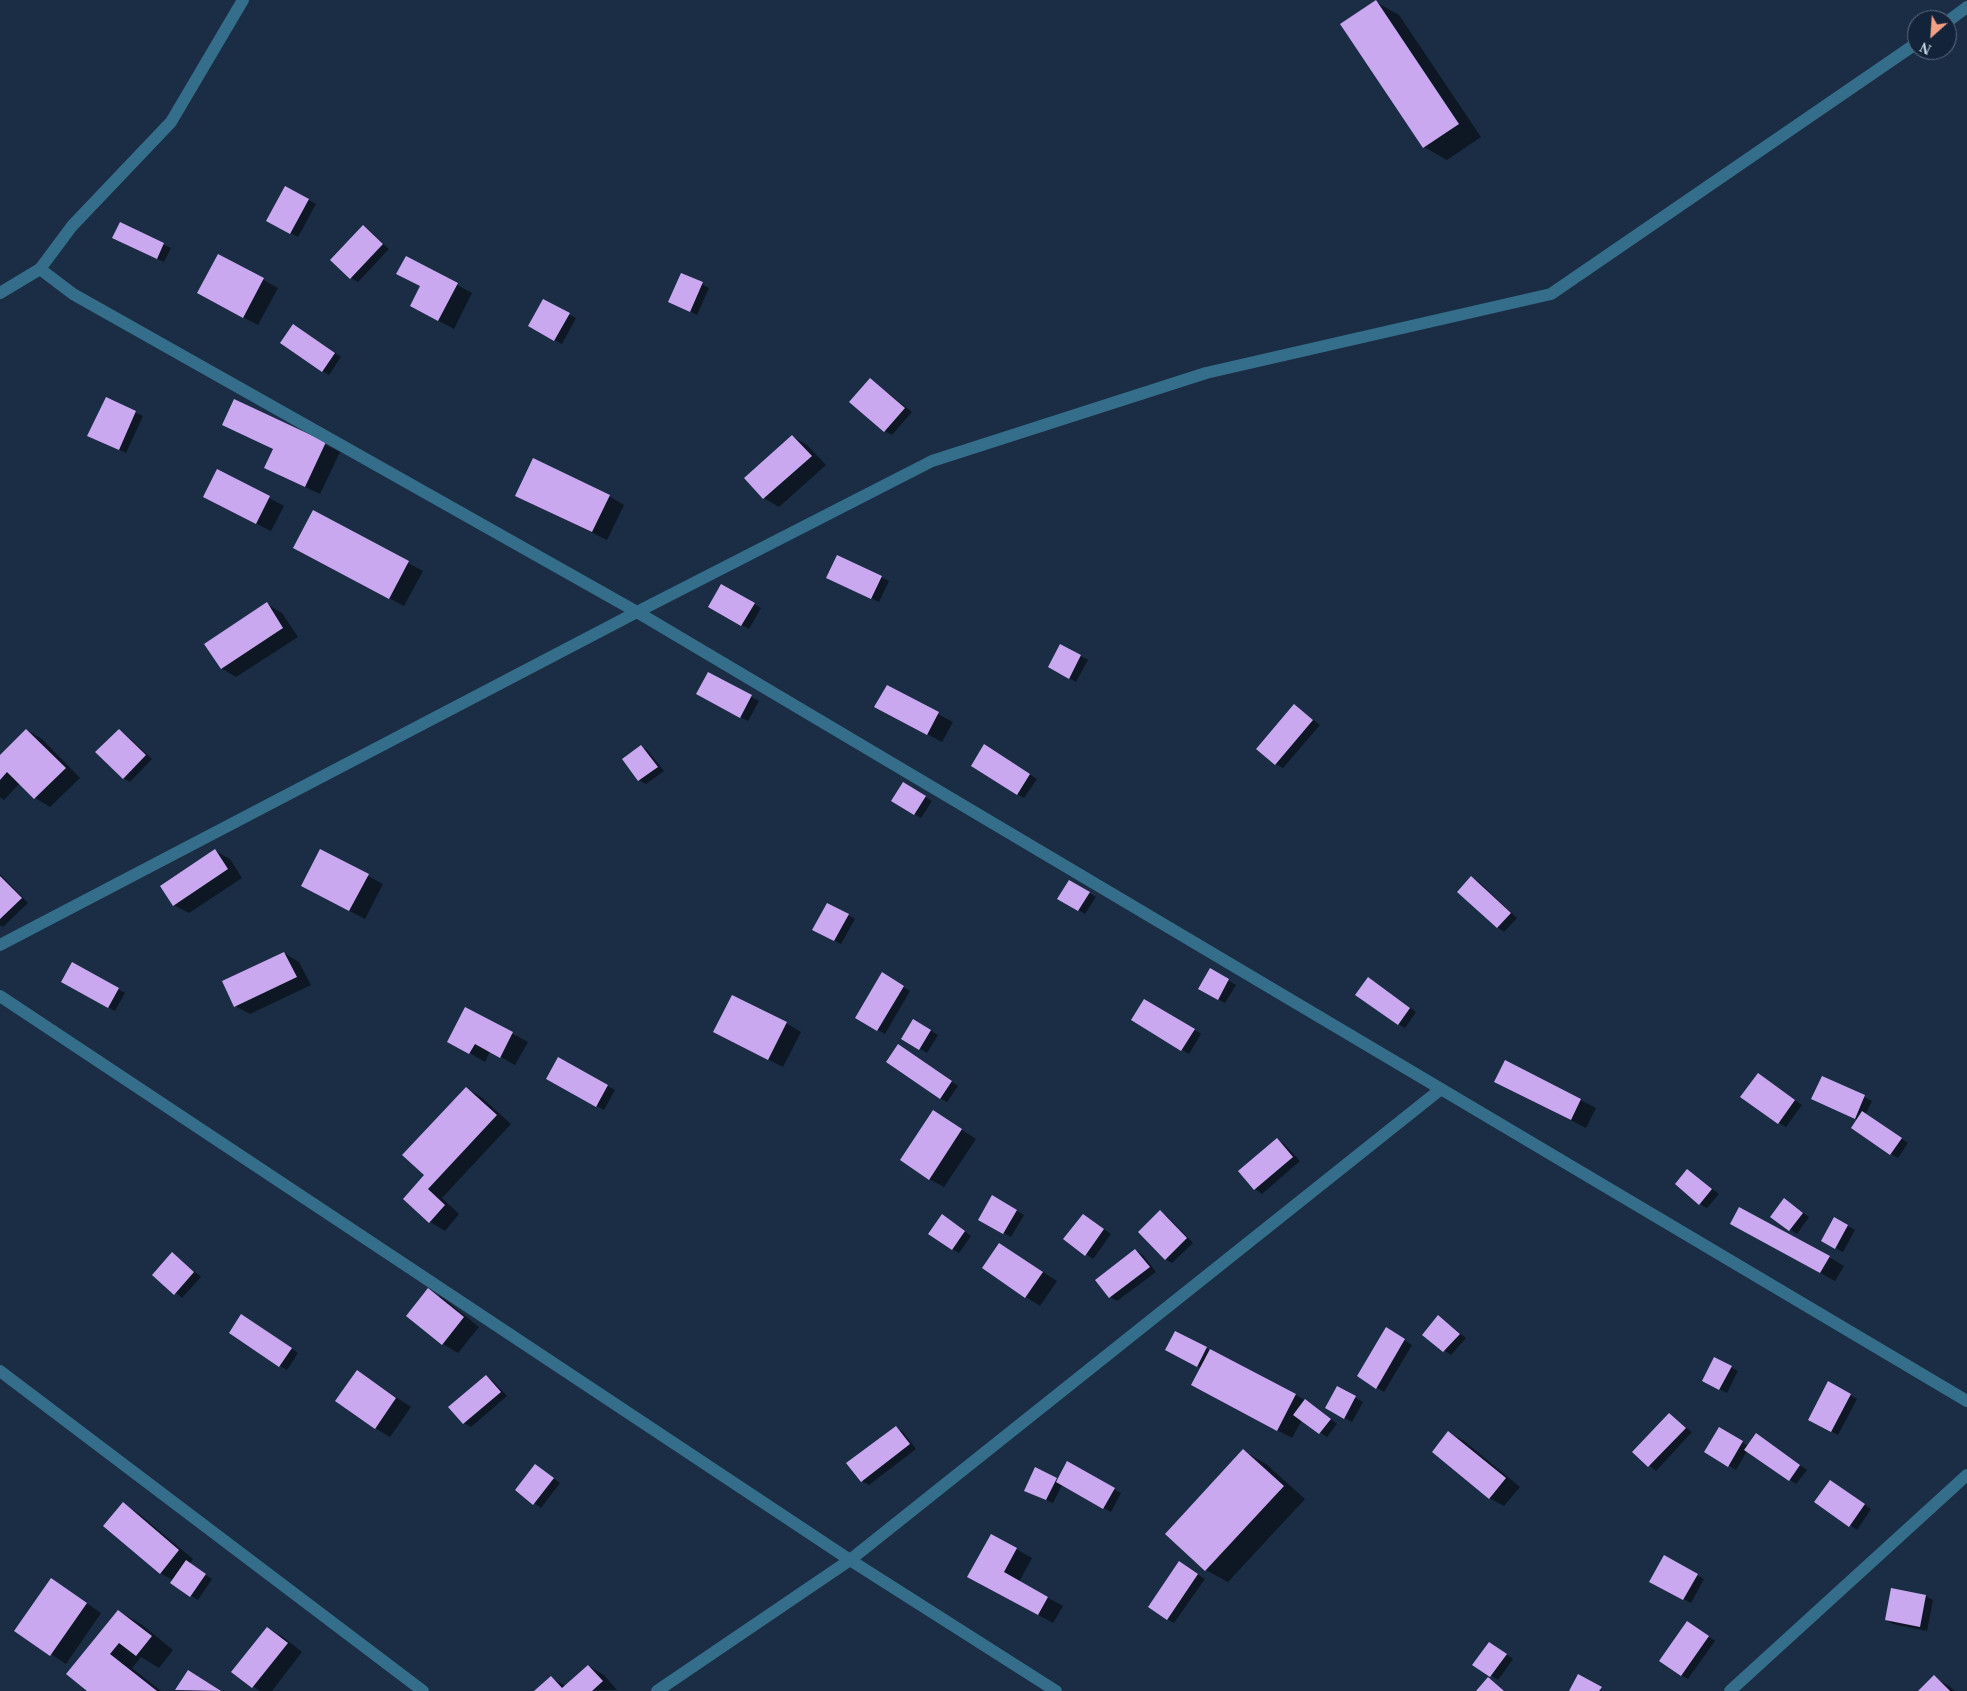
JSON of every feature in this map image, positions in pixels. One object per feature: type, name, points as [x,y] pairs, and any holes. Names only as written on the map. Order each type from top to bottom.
[{"type":"street","points":[[0,293],[40,269],[72,226],[171,122],[243,0]]},
{"type":"street","points":[[0,945],[637,612],[932,461],[1206,373],[1551,294],[1907,50]]},
{"type":"street","points":[[40,269],[73,294],[637,612],[1967,1401]]},
{"type":"street","points":[[0,996],[850,1560],[1056,1691]]},
{"type":"street","points":[[657,1691],[850,1560],[1441,1089]]},
{"type":"street","points":[[0,1371],[423,1691]]},
{"type":"street","points":[[1730,1691],[1967,1475]]},
{"type":"building","points":[[1376,0],[1459,124],[1423,148],[1340,24]]},
{"type":"building","points":[[285,186],[309,199],[290,234],[266,221]]},
{"type":"building","points":[[120,222],[164,243],[157,259],[112,238]]},
{"type":"building","points":[[363,225],[383,244],[350,279],[330,260]]},
{"type":"building","points":[[218,254],[264,278],[243,318],[197,293]]},
{"type":"building","points":[[406,256],[458,283],[438,321],[410,306],[420,286],[396,274]]},
{"type":"building","points":[[681,273],[703,282],[690,312],[668,302]]},
{"type":"building","points":[[543,299],[570,313],[554,341],[528,326]]},
{"type":"building","points":[[293,324],[335,353],[322,372],[280,343]]},
{"type":"building","points":[[870,378],[905,408],[884,432],[849,402]]},
{"type":"building","points":[[106,397],[136,411],[119,450],[87,436]]},
{"type":"building","points":[[234,399],[326,442],[305,487],[264,468],[273,449],[222,425]]},
{"type":"building","points":[[792,435],[812,456],[763,499],[744,478]]},
{"type":"building","points":[[533,458],[610,495],[592,532],[515,496]]},
{"type":"building","points":[[217,469],[270,496],[256,524],[203,497]]},
{"type":"building","points":[[313,510],[409,561],[389,599],[293,548]]},
{"type":"building","points":[[837,555],[882,576],[871,599],[826,578]]},
{"type":"building","points":[[721,584],[755,603],[741,626],[708,607]]},
{"type":"building","points":[[267,602],[283,628],[221,669],[204,644]]},
{"type":"building","points":[[1060,644],[1081,655],[1069,679],[1048,667]]},
{"type":"building","points":[[708,672],[752,695],[740,718],[696,694]]},
{"type":"building","points":[[887,685],[939,712],[927,735],[874,707]]},
{"type":"building","points":[[1294,704],[1313,720],[1275,765],[1256,749]]},
{"type":"building","points":[[26,729],[66,768],[34,799],[7,772],[0,780],[0,755]]},
{"type":"building","points":[[119,729],[146,755],[123,779],[95,752]]},
{"type":"building","points":[[984,744],[1030,774],[1017,795],[971,766]]},
{"type":"building","points":[[641,745],[658,767],[638,781],[622,759]]},
{"type":"building","points":[[903,782],[926,796],[914,815],[891,801]]},
{"type":"building","points":[[215,849],[228,869],[173,906],[160,886]]},
{"type":"building","points":[[320,849],[369,874],[349,911],[301,886]]},
{"type":"building","points":[[0,876],[22,898],[0,919]]},
{"type":"building","points":[[1471,876],[1511,913],[1497,928],[1457,892]]},
{"type":"building","points":[[1069,880],[1090,892],[1078,911],[1057,899]]},
{"type":"building","points":[[827,903],[849,914],[834,941],[812,930]]},
{"type":"building","points":[[284,952],[297,977],[234,1007],[222,981]]},
{"type":"building","points":[[72,962],[119,988],[108,1008],[61,982]]},
{"type":"building","points":[[1210,968],[1229,979],[1218,1000],[1198,989]]},
{"type":"building","points":[[882,972],[904,986],[877,1031],[855,1018]]},
{"type":"building","points":[[1368,977],[1410,1008],[1398,1025],[1355,995]]},
{"type":"building","points":[[732,995],[787,1022],[768,1060],[713,1032]]},
{"type":"building","points":[[1144,999],[1195,1029],[1181,1051],[1131,1020]]},
{"type":"building","points":[[465,1007],[513,1032],[500,1058],[475,1044],[469,1054],[447,1042]]},
{"type":"building","points":[[913,1019],[931,1030],[919,1050],[901,1039]]},
{"type":"building","points":[[898,1044],[952,1081],[940,1099],[886,1062]]},
{"type":"building","points":[[558,1057],[608,1085],[596,1107],[546,1079]]},
{"type":"building","points":[[1505,1060],[1581,1099],[1571,1120],[1494,1082]]},
{"type":"building","points":[[1758,1073],[1795,1100],[1778,1124],[1740,1097]]},
{"type":"building","points":[[1822,1076],[1865,1095],[1855,1119],[1811,1099]]},
{"type":"building","points":[[466,1087],[497,1115],[428,1189],[445,1205],[429,1223],[403,1199],[424,1175],[402,1155]]},
{"type":"building","points":[[933,1110],[962,1129],[929,1180],[900,1160]]},
{"type":"building","points":[[1862,1111],[1902,1138],[1890,1155],[1851,1128]]},
{"type":"building","points":[[1277,1138],[1293,1157],[1254,1190],[1238,1171]]},
{"type":"building","points":[[1687,1169],[1712,1189],[1699,1205],[1675,1184]]},
{"type":"building","points":[[992,1195],[1017,1210],[1003,1234],[978,1220]]},
{"type":"building","points":[[1784,1198],[1803,1213],[1789,1231],[1770,1217]]},
{"type":"building","points":[[1739,1207],[1830,1256],[1820,1273],[1730,1224]]},
{"type":"building","points":[[1160,1210],[1187,1238],[1165,1260],[1138,1232]]},
{"type":"building","points":[[942,1214],[965,1231],[952,1250],[928,1234]]},
{"type":"building","points":[[1083,1214],[1104,1229],[1085,1256],[1063,1239]]},
{"type":"building","points":[[1834,1217],[1848,1225],[1835,1249],[1821,1241]]},
{"type":"building","points":[[999,1243],[1043,1272],[1025,1298],[982,1268]]},
{"type":"building","points":[[1135,1249],[1150,1267],[1109,1298],[1095,1280]]},
{"type":"building","points":[[172,1252],[194,1272],[174,1295],[152,1275]]},
{"type":"building","points":[[428,1288],[464,1317],[442,1345],[406,1316]]},
{"type":"building","points":[[241,1314],[292,1348],[279,1367],[229,1333]]},
{"type":"building","points":[[1438,1315],[1460,1334],[1443,1352],[1422,1335]]},
{"type":"building","points":[[1386,1327],[1405,1339],[1376,1389],[1357,1376]]},
{"type":"building","points":[[1175,1331],[1207,1347],[1197,1367],[1165,1350]]},
{"type":"building","points":[[1210,1349],[1296,1394],[1277,1431],[1191,1385]]},
{"type":"building","points":[[1714,1357],[1732,1366],[1719,1390],[1702,1381]]},
{"type":"building","points":[[357,1370],[396,1398],[375,1429],[335,1401]]},
{"type":"building","points":[[486,1375],[501,1392],[463,1424],[448,1407]]},
{"type":"building","points":[[1828,1381],[1851,1394],[1831,1432],[1808,1420]]},
{"type":"building","points":[[1337,1386],[1356,1396],[1344,1419],[1325,1408]]},
{"type":"building","points":[[1305,1399],[1331,1419],[1319,1434],[1293,1415]]},
{"type":"building","points":[[1669,1413],[1686,1428],[1648,1467],[1632,1452]]},
{"type":"building","points":[[896,1426],[910,1444],[861,1482],[846,1463]]},
{"type":"building","points":[[1719,1427],[1743,1441],[1728,1467],[1704,1452]]},
{"type":"building","points":[[1448,1431],[1506,1478],[1489,1499],[1432,1452]]},
{"type":"building","points":[[1756,1433],[1800,1465],[1789,1481],[1744,1450]]},
{"type":"building","points":[[1243,1449],[1284,1486],[1205,1571],[1165,1534]]},
{"type":"building","points":[[1067,1461],[1115,1488],[1103,1509],[1056,1482]]},
{"type":"building","points":[[535,1464],[554,1478],[533,1505],[515,1490]]},
{"type":"building","points":[[1035,1467],[1057,1478],[1046,1500],[1024,1491]]},
{"type":"building","points":[[1830,1480],[1865,1504],[1849,1527],[1814,1502]]},
{"type":"building","points":[[123,1502],[179,1550],[160,1574],[103,1526]]},
{"type":"building","points":[[991,1534],[1017,1548],[1004,1572],[1048,1597],[1038,1615],[967,1577]]},
{"type":"building","points":[[1664,1555],[1698,1574],[1683,1600],[1649,1582]]},
{"type":"building","points":[[186,1560],[206,1574],[190,1597],[170,1583]]},
{"type":"building","points":[[1179,1561],[1198,1574],[1167,1620],[1148,1607]]},
{"type":"building","points":[[51,1578],[87,1603],[50,1656],[14,1631]]},
{"type":"building","points":[[1891,1588],[1926,1595],[1920,1627],[1885,1620]]},
{"type":"building","points":[[118,1610],[152,1636],[136,1656],[119,1643],[110,1654],[157,1691],[87,1691],[66,1674]]},
{"type":"building","points":[[1687,1621],[1709,1636],[1681,1676],[1659,1661]]},
{"type":"building","points":[[267,1627],[288,1643],[252,1688],[231,1672]]},
{"type":"building","points":[[1489,1642],[1507,1654],[1490,1677],[1472,1665]]},
{"type":"building","points":[[588,1665],[603,1681],[592,1691],[534,1691],[551,1676],[562,1688]]},
{"type":"building","points":[[188,1670],[221,1691],[175,1690]]},
{"type":"building","points":[[1578,1674],[1602,1687],[1599,1691],[1569,1691]]},
{"type":"building","points":[[1934,1675],[1950,1691],[1918,1691]]},
{"type":"building","points":[[1488,1677],[1504,1691],[1476,1691]]}]
